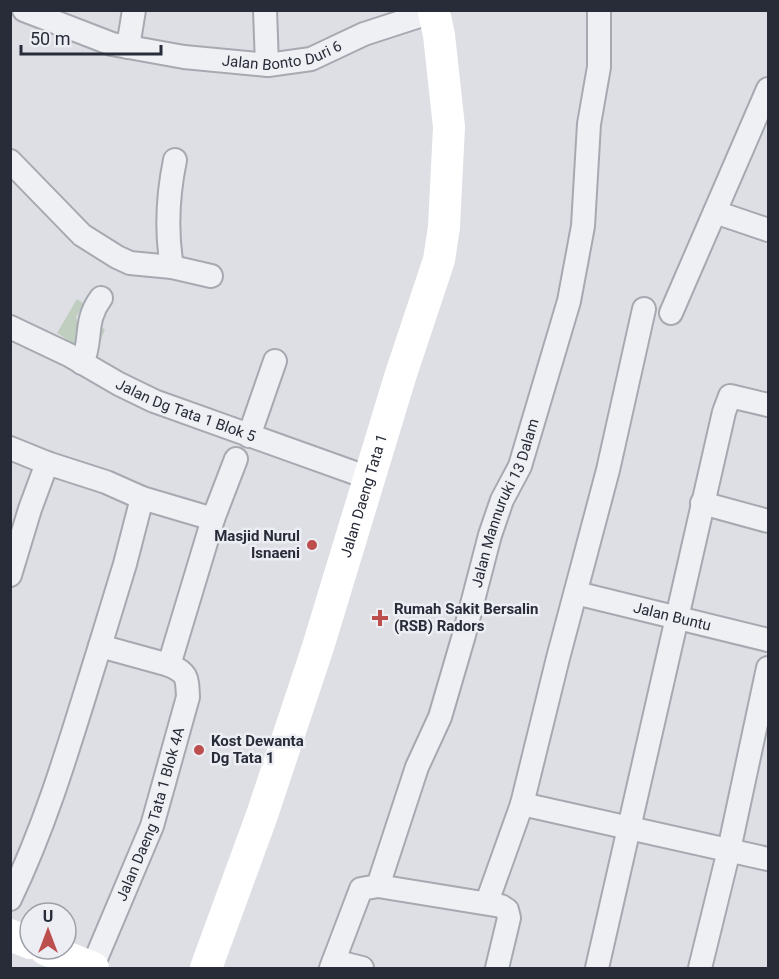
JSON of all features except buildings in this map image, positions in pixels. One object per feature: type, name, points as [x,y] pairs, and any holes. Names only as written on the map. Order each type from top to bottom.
[{"type":"street","name":"Jalan Bonto Duri 6","points":[[24,10],[87,36],[128,47],[218,62],[267,65],[311,59],[364,34],[435,11]]},
{"type":"street","points":[[128,47],[134,10]]},
{"type":"street","points":[[265,10],[267,65]]},
{"type":"street","name":"Jalan Mannuruki 13 Dalam","points":[[378,886],[417,767],[440,717],[470,615],[490,535],[502,500],[520,466],[569,301],[583,226],[589,124],[599,67],[599,10]]},
{"type":"street","name":"Jalan Daeng Tata 1","points":[[206,969],[262,815],[318,647],[420,314],[439,260],[444,227],[449,127],[435,11]]},
{"type":"street","points":[[671,313],[768,89]]},
{"type":"street","points":[[172,267],[169,230],[171,181],[175,160]]},
{"type":"street","points":[[10,161],[82,235],[101,248],[130,263],[172,267],[211,276]]},
{"type":"street","points":[[715,212],[768,230]]},
{"type":"street","points":[[82,363],[87,349],[89,321],[101,298]]},
{"type":"street","points":[[487,902],[522,804],[608,470],[644,309]]},
{"type":"street","name":"Jalan Dg Tata 1 Blok 5","points":[[10,327],[154,401],[369,478]]},
{"type":"street","points":[[249,436],[275,361]]},
{"type":"street","points":[[597,969],[724,412],[730,396],[768,405]]},
{"type":"street","points":[[10,448],[46,463],[106,482],[142,498],[213,519]]},
{"type":"street","points":[[100,646],[169,666],[213,519],[236,459]]},
{"type":"street","points":[[10,575],[46,463]]},
{"type":"street","points":[[10,899],[46,816],[125,564],[142,498]]},
{"type":"street","points":[[702,503],[768,521]]},
{"type":"street","name":"Jalan Buntu","points":[[576,593],[768,640]]},
{"type":"street","name":"Jalan Daeng Tata 1 Blok 4A","points":[[93,968],[152,826],[188,697],[186,676],[182,671],[169,666]]},
{"type":"street","points":[[700,969],[729,850],[768,668]]},
{"type":"street","points":[[522,804],[768,859]]},
{"type":"street","points":[[362,969],[333,965],[361,889],[378,886],[487,902],[507,910],[509,918],[497,969]]},
{"type":"street","points":[[75,961],[93,968]]},
{"type":"green space","points":[[77,299],[84,304],[76,317],[80,330],[100,325],[105,330],[100,341],[89,354],[57,333]]},
{"type":"place","name":"Masjid Nurul Isnaeni","points":[[312,545]]},
{"type":"place","name":"Rumah Sakit Bersalin (RSB) Radors","points":[[380,618]]},
{"type":"place","name":"Kost Dewanta Dg Tata 1","points":[[199,750]]}]
